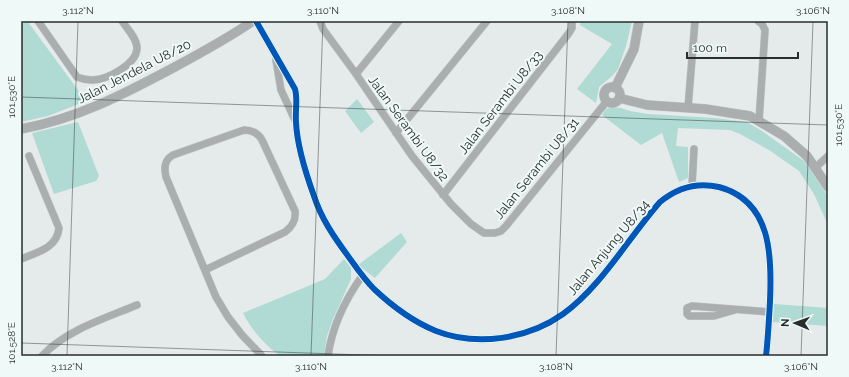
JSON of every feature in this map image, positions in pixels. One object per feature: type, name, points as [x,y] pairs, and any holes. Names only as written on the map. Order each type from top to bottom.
[{"type":"street","points":[[38,21],[77,77],[91,80],[106,77],[129,64],[134,59],[137,53],[135,39],[122,21]]},
{"type":"street","name":"Jalan Jendela U8/20","points":[[21,129],[60,120],[92,108],[150,80],[253,21]]},
{"type":"street","name":"Jalan Anjung U8/34","points":[[256,21],[294,89],[297,102],[296,122]]},
{"type":"street","name":"Jalan Serambi U8/32","points":[[320,21],[323,29],[396,133],[426,175],[443,195]]},
{"type":"street","name":"Jalan Serambi U8/32","points":[[356,74],[399,21]]},
{"type":"street","points":[[396,133],[487,21]]},
{"type":"street","name":"Jalan Serambi U8/33","points":[[443,195],[569,33],[572,28],[572,21]]},
{"type":"street","points":[[615,88],[634,49],[639,21]]},
{"type":"street","points":[[688,108],[695,21]]},
{"type":"street","points":[[758,21],[762,24],[764,30],[759,121]]},
{"type":"street","name":"Jalan Anjung U8/34","points":[[274,52],[281,90],[296,122],[307,174],[320,213],[332,235],[362,276],[375,289],[399,309],[423,324],[450,335],[483,339],[515,335],[543,326],[564,313],[590,290],[660,202],[674,192],[692,186],[712,186],[732,192],[742,198],[757,214],[766,234],[771,266],[766,356]]},
{"type":"street","points":[[610,88],[615,88],[620,94],[619,98],[614,103],[607,102],[604,97],[604,92],[610,88]]},
{"type":"street","points":[[619,98],[647,105],[745,114],[759,121],[794,144],[807,156],[828,187]]},
{"type":"street","name":"Jalan Serambi U8/31","points":[[443,195],[463,217],[477,229],[484,233],[490,234],[501,231],[607,102]]},
{"type":"street","points":[[205,270],[285,232],[290,229],[295,220],[295,211],[262,140],[253,131],[244,130],[173,155],[166,162],[165,166],[166,177],[216,297],[228,317],[242,335],[262,356]]},
{"type":"street","points":[[692,186],[694,149]]},
{"type":"street","points":[[21,259],[44,249],[54,242],[57,238],[59,228],[29,156]]},
{"type":"street","points":[[815,168],[828,156]]},
{"type":"street","points":[[328,356],[333,333],[342,310],[351,292],[362,276]]},
{"type":"street","points":[[42,356],[54,344],[69,335],[137,305]]},
{"type":"street","points":[[735,310],[708,317],[689,316],[686,311],[687,308],[692,306],[769,312]]},
{"type":"green space","points":[[581,21],[632,21],[626,46],[618,69],[599,87],[596,103],[577,89],[612,44],[580,25]]},
{"type":"green space","points":[[28,22],[86,101],[48,116],[21,122],[21,24]]},
{"type":"green space","points":[[357,99],[374,122],[361,133],[345,111]]},
{"type":"green space","points":[[612,107],[648,114],[715,118],[747,122],[804,161],[828,196],[828,225],[814,194],[799,171],[769,150],[740,134],[730,130],[678,128],[676,146],[688,147],[688,178],[679,182],[662,133],[641,145],[602,115],[606,109]]},
{"type":"green space","points":[[78,122],[99,176],[96,181],[54,194],[32,133]]},
{"type":"green space","points":[[401,233],[407,242],[375,278],[358,265]]},
{"type":"green space","points":[[344,259],[351,268],[351,279],[327,336],[324,356],[281,356],[270,348],[259,337],[243,313],[325,279]]},
{"type":"green space","points":[[774,304],[828,308],[828,326],[773,322]]},
{"type":"cycle path","points":[[256,21],[295,89],[297,131],[300,150],[311,187],[324,220],[343,249],[370,285],[411,318],[436,331],[468,339],[502,338],[518,335],[549,323],[577,303],[590,290],[660,202],[680,190],[688,187],[703,185],[719,187],[736,194],[750,205],[759,218],[765,233],[769,249],[771,284],[766,356]]}]
